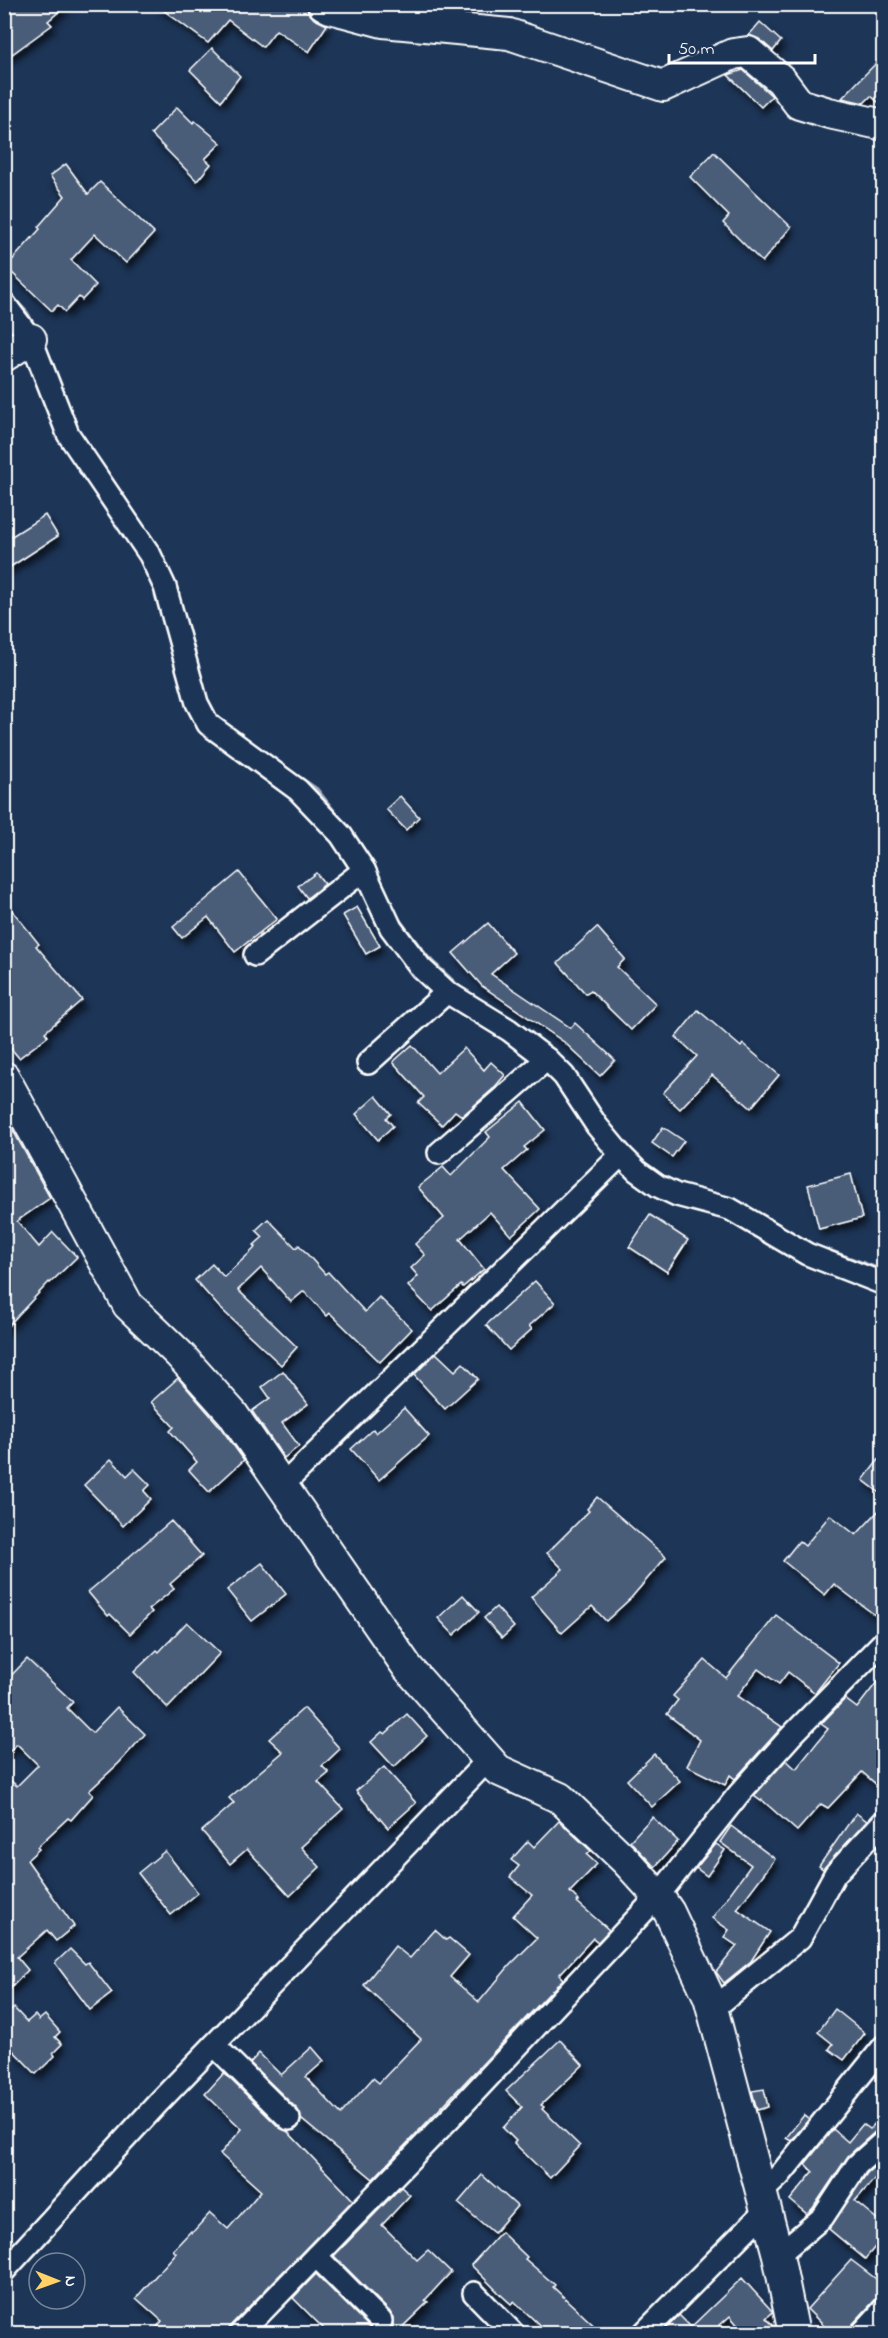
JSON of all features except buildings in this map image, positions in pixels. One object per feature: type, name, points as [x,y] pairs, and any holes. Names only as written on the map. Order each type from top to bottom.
[{"type":"street","points":[[324,4],[330,8],[383,22],[509,34],[663,86],[733,54],[748,52],[781,80],[799,104],[829,114],[884,125]]},
{"type":"street","points":[[4,303],[32,339],[68,434],[150,555],[165,587],[197,703],[208,724],[298,790],[341,835],[364,870],[391,928],[422,968],[447,992],[509,1030],[547,1059],[564,1076],[597,1125],[621,1155],[637,1171],[658,1186],[677,1195],[730,1209],[807,1254],[884,1284]]},
{"type":"street","points":[[4,357],[32,339]]},
{"type":"street","points":[[255,955],[364,870]]},
{"type":"street","points":[[368,1063],[447,992]]},
{"type":"street","points":[[439,1153],[547,1059]]},
{"type":"street","points":[[4,1077],[128,1305],[179,1354],[232,1413],[408,1668],[498,1770],[560,1798],[626,1861],[669,1911],[713,2009],[778,2255],[794,2334]]},
{"type":"street","points":[[281,1487],[621,1155]]},
{"type":"street","points":[[240,2334],[446,2122],[658,1896],[745,1787],[791,1736],[884,1641]]},
{"type":"street","points":[[4,2271],[214,2045],[489,1760]]},
{"type":"street","points":[[713,2009],[800,1938],[835,1874],[884,1821]]},
{"type":"street","points":[[214,2045],[290,2119]]},
{"type":"street","points":[[643,2334],[764,2201],[780,2175],[884,2046]]},
{"type":"street","points":[[778,2255],[823,2217],[857,2165],[884,2141]]},
{"type":"street","points":[[316,2256],[381,2321]]},
{"type":"street","points":[[474,2293],[514,2334]]},
{"type":"street","points":[[861,2334],[884,2309]]},
{"type":"waterway","points":[[4,290],[26,313],[32,324]]},
{"type":"waterway","points":[[300,779],[316,790],[339,819]]},
{"type":"waterway","points":[[395,916],[427,958],[462,991]]},
{"type":"waterway","points":[[828,1251],[884,1272]]}]
